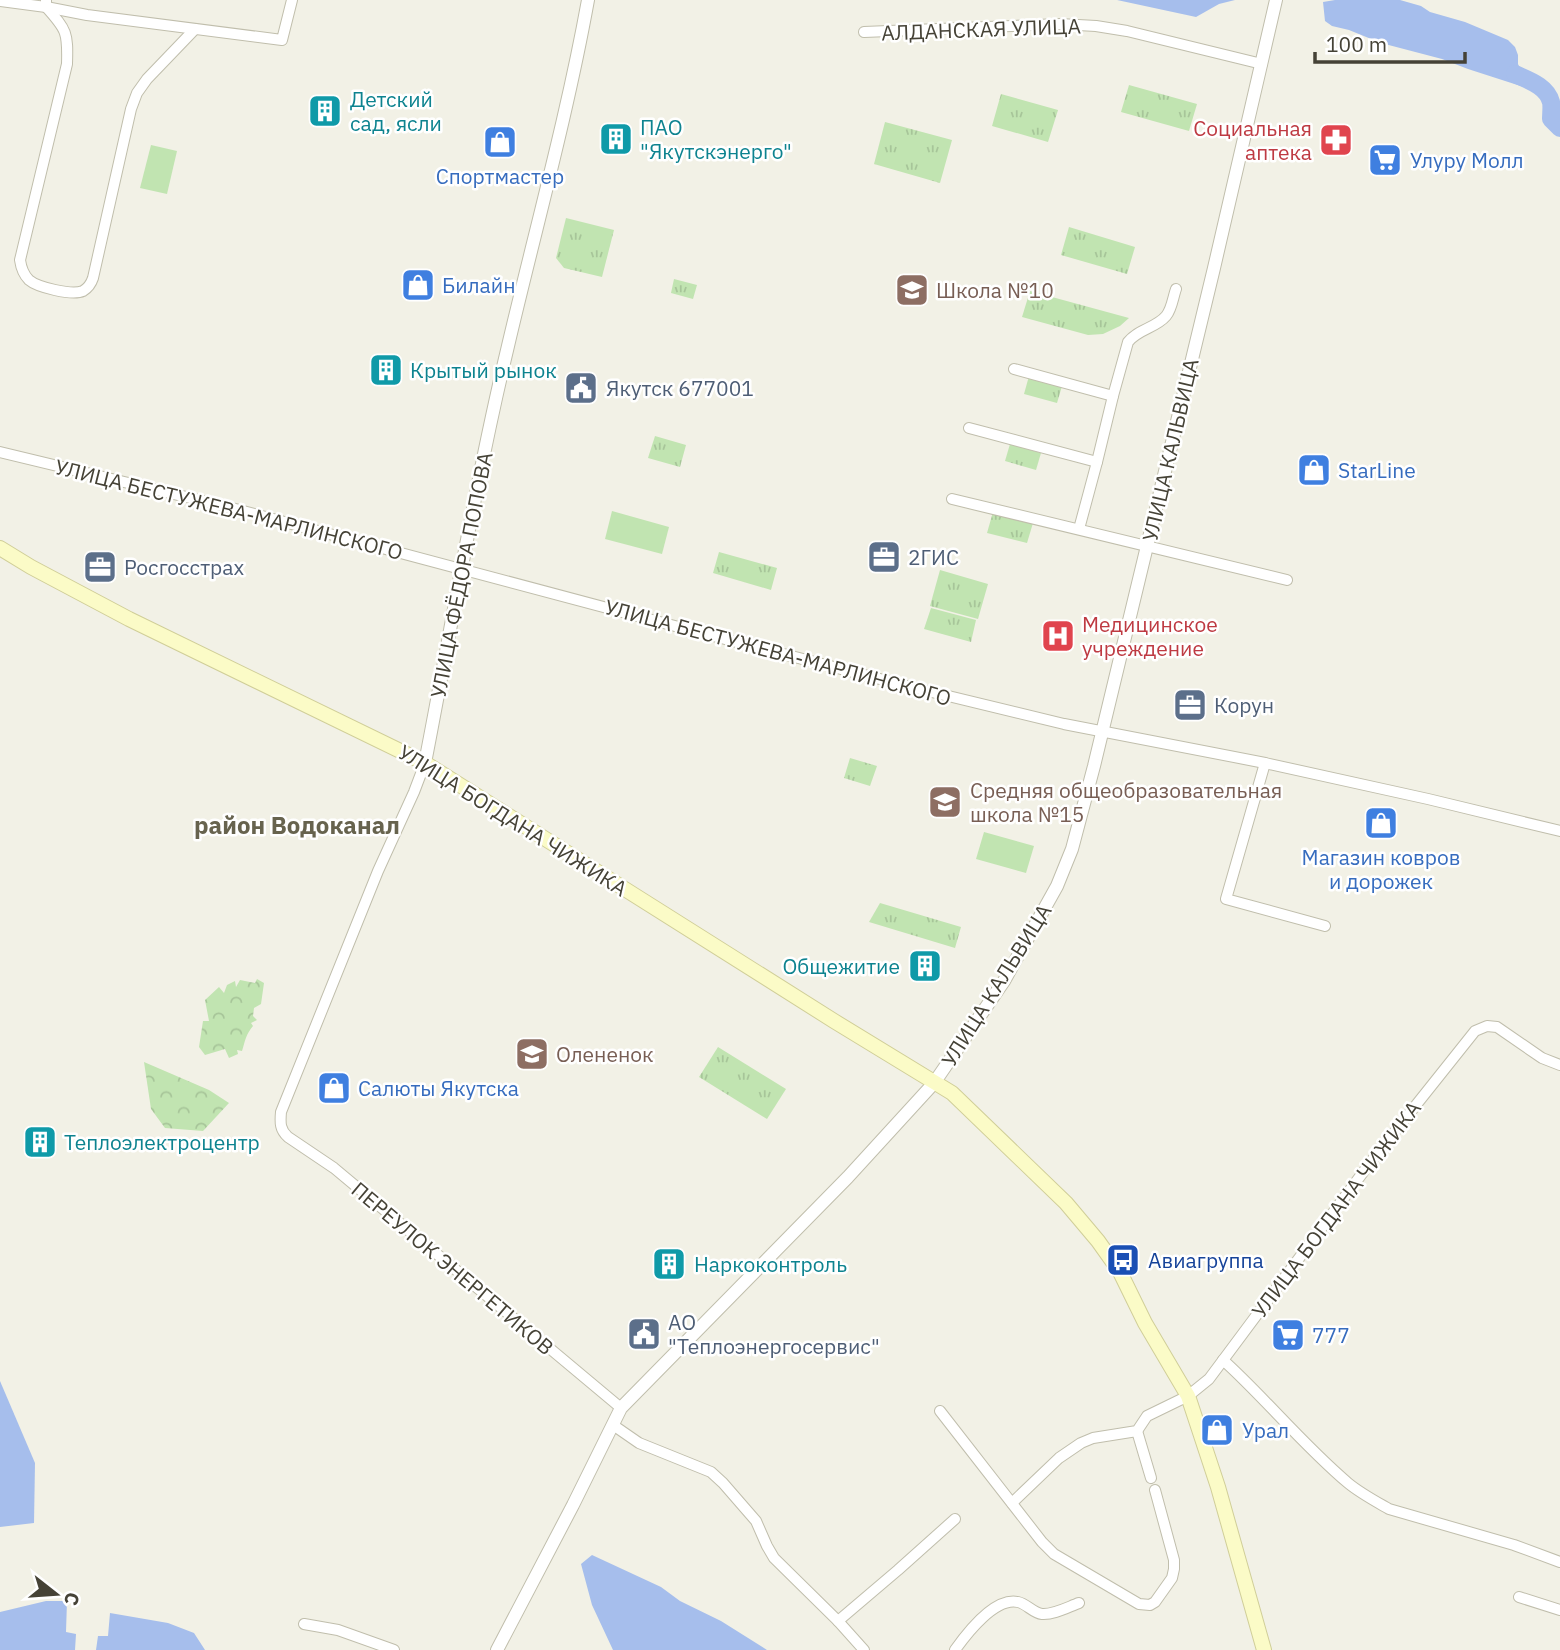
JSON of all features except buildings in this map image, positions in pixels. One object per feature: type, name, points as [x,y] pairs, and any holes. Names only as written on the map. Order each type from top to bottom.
[{"type":"main road","name":"УЛИЦА БОГДАНА ЧИЖИКА","points":[[0,548],[118,614],[425,763],[952,1093],[1066,1203],[1120,1272],[1145,1323],[1188,1396],[1218,1487],[1264,1650]]},
{"type":"street","points":[[0,1],[46,4],[87,15],[282,40],[292,0]]},
{"type":"street","name":"УЛИЦА ФЁДОРА ПОПОВА","points":[[283,1132],[281,1112],[425,763],[487,443],[588,0]]},
{"type":"street","name":"УЛИЦА КАЛЬВИЦА","points":[[497,1650],[621,1408],[848,1177],[934,1083],[1004,981],[1057,886],[1072,849],[1103,732],[1276,0]]},
{"type":"street","points":[[46,4],[63,25],[68,41],[67,64],[20,260],[22,270],[36,285],[70,293],[84,290],[93,278],[131,108],[137,93],[195,29]]},
{"type":"street","name":"АЛДАНСКАЯ УЛИЦА","points":[[864,32],[1060,24],[1096,26],[1262,64]]},
{"type":"street","points":[[1079,529],[1128,342],[1133,335],[1164,318],[1176,289]]},
{"type":"street","points":[[1014,369],[1113,396]]},
{"type":"street","points":[[970,428],[1097,462]]},
{"type":"street","name":"УЛИЦА БЕСТУЖЕВА-МАРЛИНСКОГО","points":[[0,452],[228,507],[907,686],[1064,724],[1265,763],[1560,831]]},
{"type":"street","points":[[952,499],[1287,580]]},
{"type":"street","points":[[1265,763],[1226,899],[1325,926]]},
{"type":"street","name":"УЛИЦА БОГДАНА ЧИЖИКА","points":[[1138,1431],[1147,1416],[1188,1396],[1209,1379],[1365,1169],[1475,1031],[1487,1026],[1497,1027],[1536,1055],[1560,1065]]},
{"type":"street","name":"ПЕРЕУЛОК ЭНЕРГЕТИКОВ","points":[[283,1132],[334,1168],[621,1408]]},
{"type":"street","points":[[1223,1360],[1349,1484],[1371,1499],[1389,1509],[1514,1545],[1560,1562]]},
{"type":"street","points":[[940,1411],[1031,1531],[1054,1554],[1145,1606],[1154,1602],[1172,1578],[1174,1569],[1174,1560],[1155,1490]]},
{"type":"street","points":[[613,1425],[639,1443],[711,1472],[756,1521],[774,1558],[864,1650]]},
{"type":"street","points":[[1012,1503],[1059,1458],[1093,1438],[1138,1431],[1151,1478]]},
{"type":"street","points":[[838,1621],[955,1519]]},
{"type":"street","points":[[1518,1597],[1560,1610]]},
{"type":"street","points":[[956,1650],[984,1615],[1012,1601],[1045,1614],[1079,1603]]},
{"type":"street","points":[[304,1624],[338,1630],[394,1650]]},
{"type":"green space","points":[[1129,85],[1197,104],[1189,131],[1121,112]]},
{"type":"green space","points":[[1001,94],[1058,110],[1048,142],[992,126]]},
{"type":"green space","points":[[885,122],[952,140],[940,183],[874,164]]},
{"type":"green space","points":[[151,145],[177,151],[167,194],[140,188]]},
{"type":"green space","points":[[566,218],[614,230],[602,277],[564,268],[556,258]]},
{"type":"green space","points":[[1069,227],[1135,247],[1127,274],[1061,255]]},
{"type":"green space","points":[[674,279],[697,285],[693,299],[671,293]]},
{"type":"green space","points":[[1030,291],[1129,318],[1103,334],[1088,335],[1022,317]]},
{"type":"green space","points":[[1029,376],[1062,386],[1057,403],[1024,394]]},
{"type":"green space","points":[[655,436],[686,445],[680,467],[648,458]]},
{"type":"green space","points":[[1010,444],[1041,453],[1036,470],[1005,461]]},
{"type":"green space","points":[[612,511],[669,527],[662,554],[605,539]]},
{"type":"green space","points":[[993,512],[1033,523],[1027,543],[987,533]]},
{"type":"green space","points":[[719,552],[777,568],[771,590],[713,573]]},
{"type":"green space","points":[[940,570],[988,584],[978,619],[930,606]]},
{"type":"green space","points":[[931,608],[976,620],[971,642],[924,629]]},
{"type":"green space","points":[[850,758],[877,766],[870,786],[844,778]]},
{"type":"green space","points":[[984,832],[1034,846],[1026,873],[976,859]]},
{"type":"green space","points":[[880,903],[961,927],[955,948],[869,922]]},
{"type":"green space","points":[[257,979],[264,983],[261,1004],[254,1008],[253,1016],[257,1020],[251,1023],[253,1026],[242,1051],[237,1050],[238,1054],[229,1058],[225,1049],[205,1055],[199,1047],[203,1021],[209,1021],[205,1000],[219,987],[224,993],[227,985],[235,981],[236,987],[240,980],[255,983]]},
{"type":"green space","points":[[718,1047],[786,1089],[767,1119],[699,1077]]},
{"type":"green space","points":[[144,1062],[209,1090],[229,1103],[203,1131],[165,1128],[151,1109]]},
{"type":"water","points":[[1117,0],[1235,0],[1219,4],[1196,17]]},
{"type":"water","points":[[1400,0],[1465,22],[1508,40],[1515,47],[1522,73],[1536,84],[1530,89],[1332,26],[1325,21],[1323,2]]},
{"type":"water","points":[[0,1381],[35,1463],[34,1523],[0,1527]]},
{"type":"water","points":[[592,1555],[661,1587],[680,1601],[721,1621],[767,1650],[613,1650],[592,1605],[581,1564]]},
{"type":"water","points":[[46,1601],[67,1601],[66,1632],[76,1634],[75,1650],[0,1650],[0,1612]]},
{"type":"water","points":[[110,1613],[168,1623],[194,1633],[205,1650],[96,1650],[98,1636],[108,1636]]},
{"type":"waterway","points":[[1515,74],[1546,92],[1551,102],[1551,119],[1560,128]]},
{"type":"place","name":"Детский сад, ясли","points":[[325,111]]},
{"type":"place","name":"ПАО \"Якутскэнерго\"","points":[[616,139]]},
{"type":"place","name":"Социальная аптека","points":[[1336,140]]},
{"type":"place","name":"Спортмастер","points":[[500,142]]},
{"type":"place","name":"Улуру Молл","points":[[1385,160]]},
{"type":"place","name":"Билайн","points":[[418,285]]},
{"type":"place","name":"Школа №10","points":[[912,290]]},
{"type":"place","name":"Крытый рынок","points":[[386,370]]},
{"type":"place","name":"Якутск 677001","points":[[581,388]]},
{"type":"place","name":"StarLine","points":[[1314,470]]},
{"type":"place","name":"2ГИС","points":[[884,557]]},
{"type":"place","name":"Росгосстрах","points":[[100,567]]},
{"type":"place","name":"Медицинское учреждение","points":[[1058,636]]},
{"type":"place","name":"Корун","points":[[1190,705]]},
{"type":"place","name":"Средняя общеобразовательная школа №15","points":[[945,802]]},
{"type":"place","name":"Магазин ковров и дорожек","points":[[1381,823]]},
{"type":"place","name":"Общежитие","points":[[925,966]]},
{"type":"place","name":"Олененок","points":[[532,1054]]},
{"type":"place","name":"Салюты Якутска","points":[[334,1088]]},
{"type":"place","name":"Теплоэлектроцентр","points":[[40,1142]]},
{"type":"place","name":"Авиагруппа","points":[[1123,1260]]},
{"type":"place","name":"Наркоконтроль","points":[[669,1264]]},
{"type":"place","name":"АО \"Теплоэнергосервис\"","points":[[644,1334]]},
{"type":"place","name":"777","points":[[1288,1335]]},
{"type":"place","name":"Урал","points":[[1217,1430]]},
{"type":"district","name":"район Водоканал","points":[[297,825]]}]
